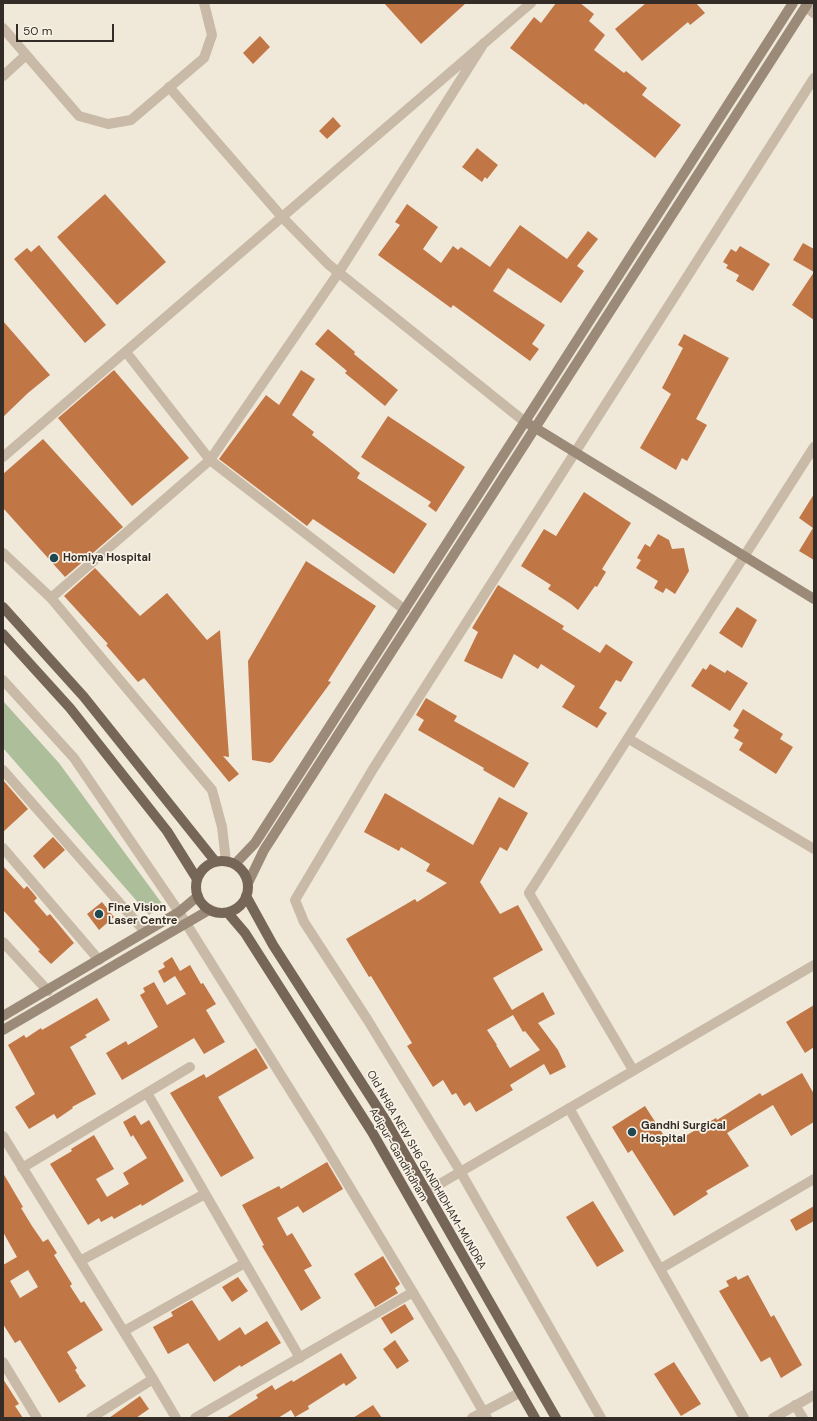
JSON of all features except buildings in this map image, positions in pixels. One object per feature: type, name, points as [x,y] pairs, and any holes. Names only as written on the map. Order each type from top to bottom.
[{"type":"main road","points":[[3,607],[84,697],[215,861]]},
{"type":"main road","points":[[3,634],[70,708],[162,824],[197,879]]},
{"type":"main road","points":[[215,861],[230,862],[244,871],[248,883],[248,891],[244,901],[238,908],[228,913],[218,913],[210,910],[201,902],[198,896],[197,879],[200,872],[206,865],[215,861]]},
{"type":"main road","name":"Old NH8A NEW SH6 GANDHIDHAM-MUNDRA","points":[[246,896],[273,945],[386,1121],[556,1418]]},
{"type":"main road","name":"Adipur-Gandhidham","points":[[228,913],[248,939],[372,1132],[535,1418]]},
{"type":"street","points":[[3,28],[79,116],[108,124],[131,120],[204,58],[212,35],[204,3]]},
{"type":"street","points":[[3,457],[531,3]]},
{"type":"street","points":[[3,553],[51,598],[212,790],[230,862],[255,843],[793,3]]},
{"type":"street","points":[[248,883],[264,850],[808,6]]},
{"type":"street","points":[[51,598],[210,460],[339,272],[484,43]]},
{"type":"street","points":[[3,76],[26,55]]},
{"type":"street","points":[[601,1418],[460,1171],[367,1020],[304,922],[295,900],[373,768],[576,453],[814,78]]},
{"type":"street","points":[[169,87],[282,217],[328,264],[525,422],[814,599]]},
{"type":"street","points":[[126,352],[210,460],[405,610]]},
{"type":"street","points":[[633,1070],[529,893],[629,739],[814,447]]},
{"type":"street","points":[[3,680],[74,758],[179,912],[319,1136],[485,1415]]},
{"type":"street","points":[[629,739],[814,849]]},
{"type":"street","points":[[3,770],[146,932]]},
{"type":"street","points":[[3,848],[99,960]]},
{"type":"street","points":[[3,1016],[48,991],[179,912],[198,896]]},
{"type":"street","points":[[3,1030],[210,910]]},
{"type":"street","points":[[3,942],[48,991]]},
{"type":"street","points":[[426,1192],[814,965]]},
{"type":"street","points":[[22,1168],[190,1067]]},
{"type":"street","points":[[147,1092],[300,1358]]},
{"type":"street","points":[[569,1108],[744,1418]]},
{"type":"street","points":[[3,1136],[176,1418]]},
{"type":"street","points":[[660,1268],[814,1179]]},
{"type":"street","points":[[80,1261],[205,1194]]},
{"type":"street","points":[[124,1331],[245,1263]]},
{"type":"street","points":[[195,1418],[413,1292]]},
{"type":"street","points":[[3,1362],[37,1418]]},
{"type":"street","points":[[91,1418],[153,1379]]},
{"type":"street","points":[[472,1418],[485,1415],[521,1392]]},
{"type":"street","points":[[773,1418],[814,1395]]},
{"type":"street","points":[[795,1406],[802,1418]]},
{"type":"green space","points":[[3,701],[59,763],[163,905],[149,915],[3,748]]},
{"type":"place","name":"Homiya Hospital","points":[[54,558]]},
{"type":"place","name":"Fine Vision Laser Centre","points":[[99,914]]},
{"type":"place","name":"Gandhi Surgical Hospital","points":[[632,1132]]}]
